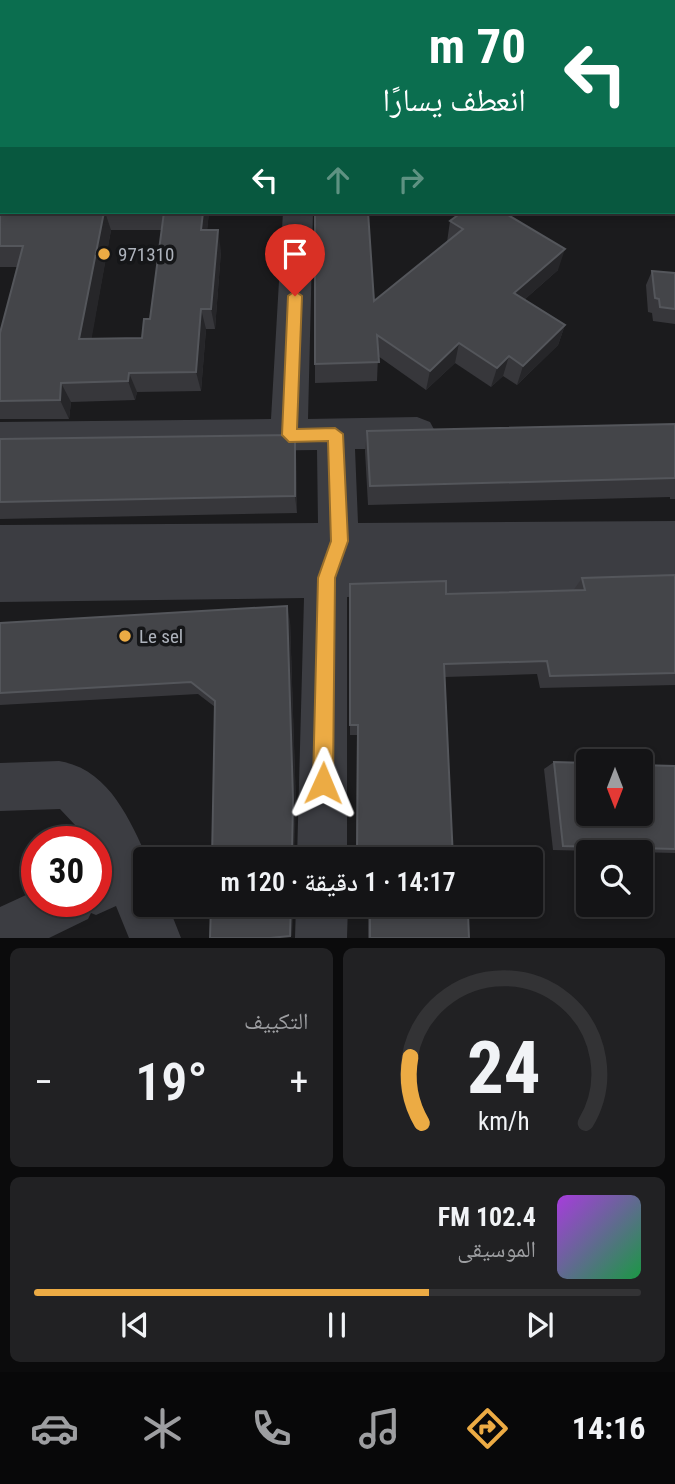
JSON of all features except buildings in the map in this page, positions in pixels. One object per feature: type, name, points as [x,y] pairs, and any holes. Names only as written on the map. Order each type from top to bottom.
[{"type":"street","points":[[289,435],[298,214]]},
{"type":"street","points":[[0,438],[444,432]]},
{"type":"street","points":[[322,847],[335,434]]},
{"type":"street","points":[[0,582],[675,539]]},
{"type":"street","points":[[0,544],[333,559],[675,569]]},
{"type":"street","points":[[0,788],[66,786],[87,799],[104,826]]},
{"type":"street","points":[[112,881],[155,938]]},
{"type":"street","points":[[0,934],[36,917]]},
{"type":"street","points":[[321,938],[322,917]]},
{"type":"place","name":"971310","points":[[104,254]]},
{"type":"place","name":"Le sel","points":[[125,636]]},
{"type":"route","points":[[295,296],[289,435],[335,434],[339,541],[326,578],[323,783]]}]
